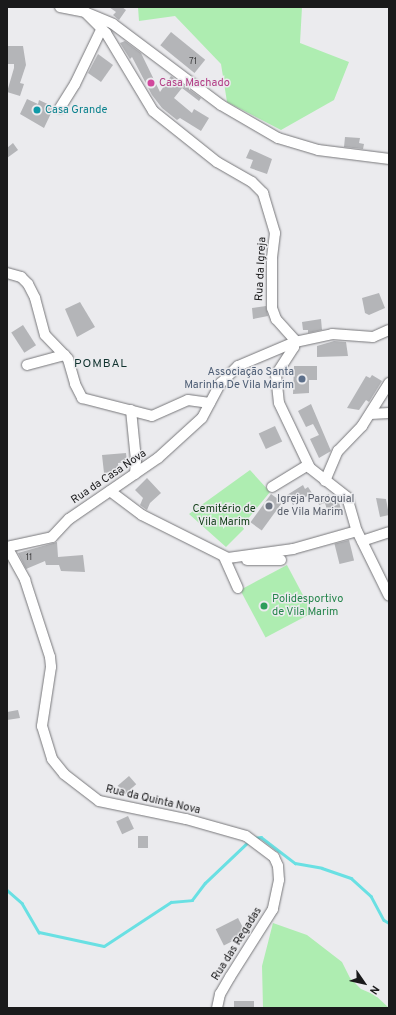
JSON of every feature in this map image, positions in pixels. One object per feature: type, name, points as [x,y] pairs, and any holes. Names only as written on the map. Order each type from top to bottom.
[{"type":"street","points":[[60,7],[85,12],[113,24],[131,36],[189,82],[247,122],[291,143],[340,153],[389,159]]},
{"type":"street","name":"Rua da Igreja","points":[[85,12],[102,28],[153,111],[217,162],[252,182],[263,193],[275,229],[272,308],[276,319],[293,336],[295,342]]},
{"type":"street","points":[[60,108],[76,83],[102,28]]},
{"type":"street","points":[[7,273],[21,277],[28,284],[35,298],[45,335],[64,355],[82,398],[154,416],[188,400],[210,403]]},
{"type":"street","name":"Rua da Casa Nova","points":[[7,547],[52,537],[69,519],[135,474],[188,432],[202,418],[221,383],[235,368],[295,342],[332,334],[373,337],[389,330]]},
{"type":"street","points":[[295,342],[277,372],[276,385],[280,407],[308,465],[325,481],[347,497],[357,531],[389,596]]},
{"type":"street","points":[[26,365],[64,355]]},
{"type":"street","points":[[325,481],[338,451],[370,414],[389,383]]},
{"type":"street","points":[[131,410],[136,460],[135,474]]},
{"type":"street","points":[[370,414],[389,413]]},
{"type":"street","points":[[272,487],[308,465]]},
{"type":"street","points":[[110,491],[142,515],[224,557],[256,562],[281,560]]},
{"type":"street","points":[[238,559],[304,546],[357,531]]},
{"type":"street","points":[[362,541],[389,532]]},
{"type":"street","name":"Rua da Quinta Nova","points":[[7,547],[25,580],[50,657],[50,672],[43,714],[43,732],[52,759],[64,774],[99,801],[186,819],[246,836]]},
{"type":"street","points":[[224,557],[238,588]]},
{"type":"street","name":"Rua das Regadas","points":[[217,1008],[220,994],[273,909],[279,880],[278,866],[274,857],[246,836]]},
{"type":"green space","points":[[138,7],[302,7],[300,43],[349,62],[334,100],[281,130],[227,102],[221,64],[175,16],[139,21]]},
{"type":"green space","name":"Cemitério de Vila Marim","points":[[250,470],[270,492],[242,526],[244,529],[226,547],[189,514]]},
{"type":"green space","points":[[287,565],[312,613],[266,638],[240,590]]},
{"type":"green space","points":[[273,923],[307,935],[342,962],[350,978],[361,989],[375,995],[389,1008],[263,1008],[262,966]]},
{"type":"building","points":[[109,7],[122,7],[126,10],[119,20],[113,15],[116,12]]},
{"type":"building","points":[[171,32],[205,60],[194,73],[160,45]]},
{"type":"building","points":[[125,41],[141,53],[160,92],[171,76],[201,98],[199,101],[182,88],[174,98],[192,113],[194,109],[209,118],[201,131],[180,118],[177,120],[162,108],[152,95],[132,57],[130,59],[120,43]]},
{"type":"building","points":[[7,46],[23,46],[26,65],[20,83],[24,84],[20,96],[7,92],[14,64],[7,64]]},
{"type":"building","points":[[98,54],[113,65],[101,82],[88,73]]},
{"type":"building","name":"Casa Grande","points":[[27,99],[38,104],[39,100],[54,107],[44,128],[20,114]]},
{"type":"building","points":[[345,137],[360,138],[359,143],[364,144],[363,149],[344,147]]},
{"type":"building","points":[[13,143],[18,150],[7,158],[7,148]]},
{"type":"building","points":[[250,149],[272,159],[267,174],[250,168],[253,160],[246,158]]},
{"type":"building","points":[[379,293],[385,308],[369,315],[365,313],[362,298]]},
{"type":"building","points":[[80,302],[95,327],[77,337],[65,309]]},
{"type":"building","points":[[266,306],[268,316],[253,319],[252,308]]},
{"type":"building","points":[[321,319],[322,330],[308,333],[308,330],[303,330],[302,322]]},
{"type":"building","points":[[23,325],[36,345],[24,353],[11,333]]},
{"type":"building","points":[[334,341],[346,342],[348,356],[317,357],[317,346]]},
{"type":"building","points":[[294,366],[317,366],[317,380],[309,380],[309,393],[293,394]]},
{"type":"building","points":[[372,375],[382,381],[369,402],[366,400],[359,410],[347,408],[366,376],[370,378]]},
{"type":"building","points":[[311,404],[331,451],[319,458],[310,439],[319,435],[313,424],[306,427],[298,411]]},
{"type":"building","points":[[275,426],[282,441],[266,449],[259,434]]},
{"type":"building","points":[[126,453],[127,462],[118,463],[119,471],[104,473],[102,455]]},
{"type":"building","points":[[147,478],[161,493],[150,503],[147,510],[140,505],[143,498],[135,490]]},
{"type":"building","points":[[303,485],[305,489],[308,487],[312,493],[293,505],[287,495]]},
{"type":"building","points":[[271,494],[282,502],[262,531],[250,522]]},
{"type":"building","points":[[329,494],[331,501],[338,499],[341,509],[328,513],[325,503],[319,505],[317,498]]},
{"type":"building","points":[[376,498],[386,499],[389,515],[380,517]]},
{"type":"building","points":[[349,540],[354,560],[340,564],[334,544]]},
{"type":"building","points":[[57,542],[58,557],[83,555],[85,572],[61,571],[59,565],[46,565],[45,561],[26,569],[18,553]]},
{"type":"building","points":[[18,710],[20,718],[7,720],[7,712]]},
{"type":"building","points":[[129,776],[136,784],[125,794],[118,786]]},
{"type":"building","points":[[128,816],[134,829],[122,834],[116,821]]},
{"type":"building","points":[[138,836],[148,836],[148,848],[138,848]]},
{"type":"building","points":[[238,918],[246,934],[224,945],[216,929]]},
{"type":"building","points":[[234,1001],[254,1001],[254,1008],[234,1008]]},
{"type":"waterway","points":[[254,838],[261,837],[295,863],[322,868],[351,878],[371,896],[384,920],[389,923]]},
{"type":"waterway","points":[[7,890],[22,903],[39,932],[104,946],[171,902],[192,900],[205,883],[248,842]]},
{"type":"place","name":"Casa Machado","points":[[151,83]]},
{"type":"place","name":"Casa Grande","points":[[37,110]]},
{"type":"place","name":"Associação Santa Marinha De Vila Marim","points":[[302,379]]},
{"type":"place","name":"Igreja Paroquial de Vila Marim","points":[[269,506]]},
{"type":"place","name":"Polidesportivo de Vila Marim","points":[[264,606]]},
{"type":"district","name":"POMBAL","points":[[101,365]]}]
